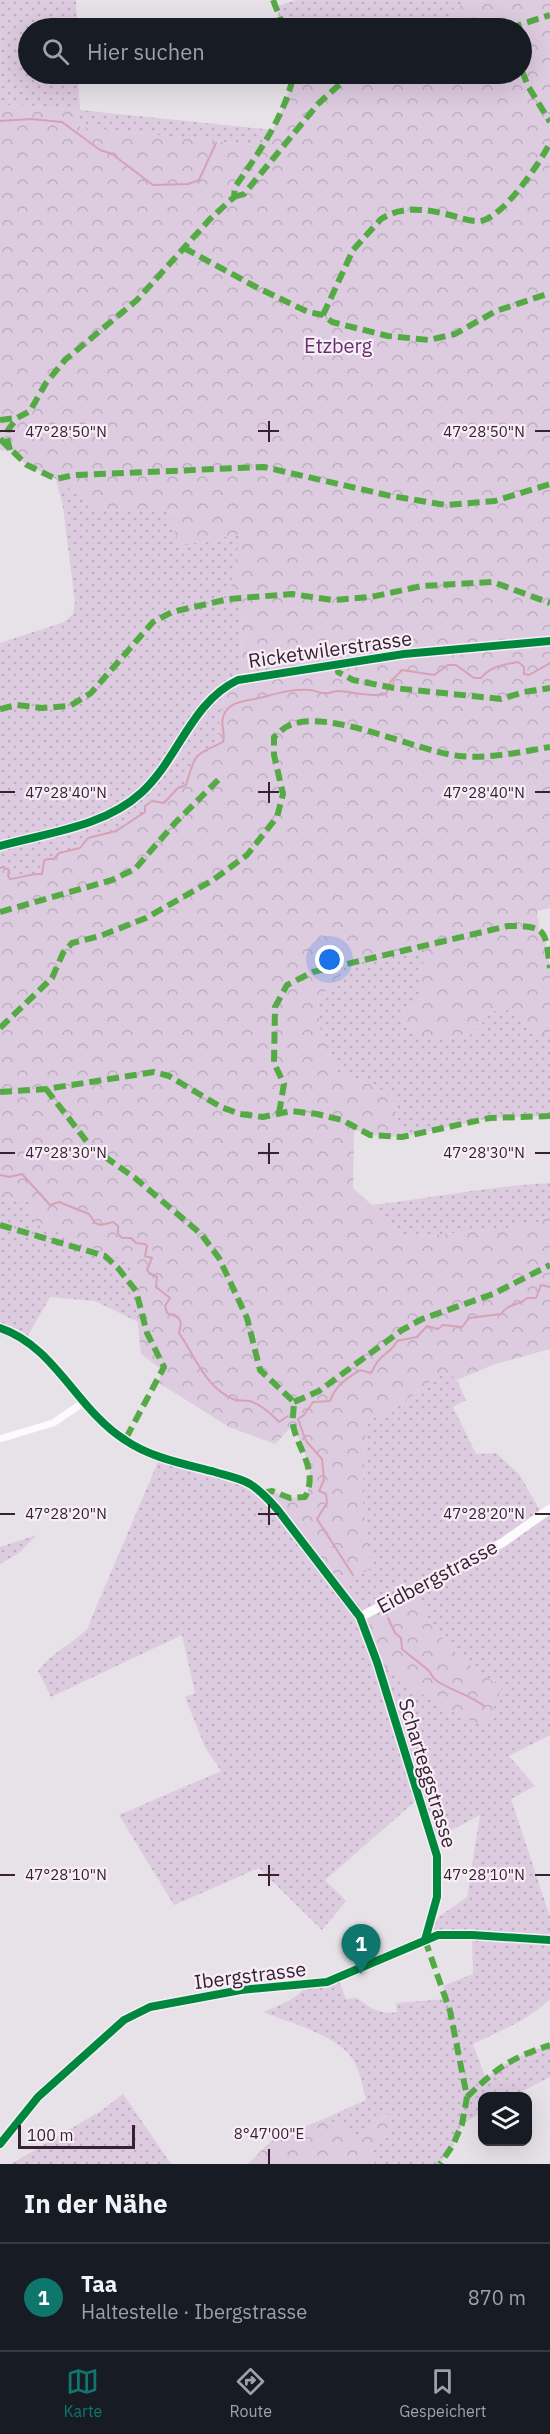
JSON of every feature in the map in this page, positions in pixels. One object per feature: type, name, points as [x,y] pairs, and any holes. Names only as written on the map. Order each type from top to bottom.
[{"type":"street","name":"Ricketwilerstrasse","points":[[0,846],[107,816],[126,806],[148,785],[210,700],[225,686],[238,680],[404,654],[550,641]]},
{"type":"street","name":"Eidbergstrasse","points":[[0,1328],[26,1339],[84,1402],[125,1440],[160,1457],[248,1483],[262,1493],[277,1509],[360,1617],[502,1543],[550,1509]]},
{"type":"street","points":[[0,1439],[53,1423],[84,1402]]},
{"type":"street","name":"Scharteggstrasse","points":[[360,1617],[377,1662],[437,1856],[437,1897],[425,1940]]},
{"type":"street","name":"Ibergstrasse","points":[[0,2144],[38,2097],[124,2020],[150,2007],[240,1990],[327,1982],[438,1935],[550,1940]]},
{"type":"green space","points":[[0,0],[76,0],[77,18],[18,18],[18,84],[79,84],[80,110],[273,130],[264,146],[79,127],[79,110],[12,104],[0,109]]},
{"type":"green space","points":[[296,0],[470,0],[451,11],[455,18],[280,18],[275,7]]},
{"type":"green space","name":"Etzberg","points":[[470,0],[550,0],[550,908],[537,911],[539,929],[545,937],[550,968],[550,1035],[533,1033],[509,1010],[491,1011],[474,1034],[429,1039],[401,1020],[401,1011],[419,1003],[425,947],[339,966],[337,986],[318,995],[320,1028],[338,1074],[375,1086],[393,1099],[402,1137],[370,1135],[354,1129],[353,1188],[408,1238],[533,1225],[550,1214],[550,1349],[495,1364],[457,1380],[449,1373],[434,1378],[399,1406],[367,1420],[362,1496],[371,1568],[336,1588],[263,1493],[272,1491],[290,1498],[305,1497],[309,1488],[307,1461],[293,1425],[275,1444],[229,1427],[159,1383],[161,1369],[141,1354],[131,1262],[76,1242],[33,1219],[28,1202],[0,1198],[0,868],[4,867],[9,870],[10,879],[42,874],[44,861],[47,859],[54,859],[59,853],[80,848],[88,838],[116,831],[145,812],[145,806],[152,801],[164,803],[178,788],[186,785],[195,760],[202,752],[216,744],[225,686],[241,676],[242,598],[229,599],[240,534],[180,546],[167,510],[127,512],[96,508],[56,479],[27,465],[10,451],[0,450],[0,109],[12,104],[80,110],[80,127],[264,146],[282,111],[291,84],[532,84],[532,18],[454,18],[451,11]]},
{"type":"green space","points":[[56,479],[97,508],[127,512],[167,509],[241,534],[229,599],[242,598],[241,676],[225,686],[216,744],[202,752],[192,764],[186,785],[178,788],[164,803],[116,831],[88,838],[80,848],[44,861],[42,874],[10,879],[4,867],[0,868],[0,643],[64,622],[73,614],[75,602],[63,507]]},
{"type":"green space","points":[[426,947],[419,1003],[401,1011],[401,1020],[429,1039],[474,1034],[491,1011],[509,1010],[533,1033],[550,1035],[550,1116],[490,1118],[402,1137],[393,1099],[375,1086],[338,1074],[320,1028],[318,995],[337,986],[339,966]]},
{"type":"green space","points":[[550,1183],[550,1214],[533,1225],[408,1238],[372,1205],[483,1189]]},
{"type":"green space","points":[[0,1198],[28,1202],[76,1242],[131,1262],[138,1322],[95,1301],[50,1297],[26,1339],[0,1328]]},
{"type":"green space","points":[[449,1373],[457,1380],[466,1400],[453,1407],[476,1454],[496,1453],[519,1474],[542,1514],[550,1509],[550,1735],[509,1756],[535,1786],[511,1799],[550,1917],[550,1999],[524,2019],[473,2044],[486,2079],[500,2067],[516,2058],[550,2045],[550,2077],[521,2092],[478,2092],[478,2115],[462,2124],[453,2145],[440,2164],[375,2164],[369,2152],[390,2134],[387,2114],[359,2139],[326,2118],[366,2100],[360,2074],[351,2057],[330,2039],[263,2012],[293,1998],[307,1985],[338,1978],[346,1999],[357,1998],[380,2012],[397,2012],[396,2003],[446,1999],[443,1986],[473,1974],[472,1935],[438,1935],[425,1940],[429,1924],[467,1897],[480,1815],[433,1840],[419,1798],[325,1880],[346,1901],[322,1930],[259,1868],[174,1905],[119,1815],[221,1771],[205,1747],[185,1697],[195,1693],[182,1635],[51,1697],[38,1671],[49,1659],[87,1629],[160,1457],[233,1478],[370,1568],[362,1496],[367,1420],[399,1406],[434,1378]],"holes":[[[414,1589],[432,1627],[463,1660],[502,1688],[404,1679],[377,1662]]]},
{"type":"green space","points":[[37,1535],[19,1553],[0,1564],[0,1547]]},
{"type":"green space","points":[[415,1588],[432,1627],[463,1660],[502,1688],[485,1726],[439,1706],[377,1662],[360,1617]]},
{"type":"green space","points":[[123,2094],[171,2164],[11,2164],[101,2111]]},
{"type":"green space","points":[[388,2114],[391,2120],[391,2134],[370,2152],[375,2164],[248,2164],[272,2140],[326,2118],[359,2138]]},
{"type":"waterway","points":[[0,121],[31,119],[62,122],[100,150],[112,154],[153,185],[188,184],[199,180],[216,143]]},
{"type":"waterway","points":[[0,868],[4,867],[9,870],[10,879],[42,874],[44,861],[47,859],[54,859],[59,853],[80,848],[88,838],[116,831],[145,812],[145,806],[152,801],[164,803],[178,788],[186,785],[197,757],[223,742],[224,715],[229,708],[243,701],[296,690],[381,695],[386,694],[391,681],[402,670],[434,675],[448,665],[456,665],[474,678],[481,678],[493,668],[507,664],[518,662],[524,667],[524,674],[529,675],[550,663]]},
{"type":"waterway","points":[[0,1175],[9,1177],[22,1174],[50,1205],[59,1202],[89,1214],[95,1223],[101,1225],[113,1222],[118,1226],[118,1234],[122,1238],[131,1238],[136,1243],[145,1244],[147,1246],[145,1256],[152,1258],[147,1270],[157,1277],[156,1287],[170,1298],[165,1306],[167,1313],[178,1317],[181,1323],[179,1333],[209,1380],[225,1395],[235,1400],[257,1404],[279,1422],[288,1416]]},
{"type":"waterway","points":[[353,1575],[317,1519],[327,1503],[326,1494],[319,1491],[324,1480],[322,1459],[306,1441],[298,1419],[304,1415],[313,1402],[330,1401],[338,1387],[360,1370],[371,1373],[378,1361],[397,1341],[417,1337],[427,1326],[438,1329],[443,1325],[462,1327],[469,1318],[501,1314],[507,1308],[527,1298],[536,1298],[541,1285],[550,1287]]},
{"type":"waterway","points":[[388,1618],[395,1633],[401,1638],[402,1649],[428,1670],[435,1680],[484,1706]]},
{"type":"marked path","points":[[273,0],[280,18]]},
{"type":"marked path","points":[[532,21],[550,15]]},
{"type":"marked path","points":[[10,450],[8,430],[17,418],[30,411],[46,383],[65,360],[137,300],[210,219],[234,197],[235,187],[278,119],[292,84]]},
{"type":"marked path","points":[[234,197],[244,194],[318,104],[340,84]]},
{"type":"marked path","points":[[527,84],[550,122]]},
{"type":"marked path","points":[[323,315],[353,250],[381,219],[399,211],[409,210],[438,212],[474,221],[489,218],[520,189],[550,143]]},
{"type":"marked path","points":[[184,248],[308,312],[323,315],[332,322],[388,336],[429,340],[455,334],[496,311],[550,293]]},
{"type":"marked path","points":[[0,420],[17,418]]},
{"type":"marked path","points":[[0,439],[27,465],[56,479],[74,475],[264,467],[391,496],[446,505],[495,501],[550,484]]},
{"type":"marked path","points":[[0,709],[17,705],[42,708],[70,706],[91,693],[153,622],[172,612],[229,599],[292,594],[332,600],[371,597],[422,586],[493,582],[550,603]]},
{"type":"marked path","points":[[338,665],[338,672],[353,680],[394,688],[501,699],[550,688]]},
{"type":"marked path","points":[[0,1028],[52,978],[63,953],[72,943],[100,936],[146,918],[213,880],[247,855],[277,817],[283,794],[274,755],[274,737],[286,727],[305,722],[325,722],[372,732],[440,752],[470,757],[493,756],[550,747]]},
{"type":"marked path","points":[[0,912],[112,880],[135,869],[175,823],[222,776]]},
{"type":"marked path","points":[[279,1113],[284,1084],[274,1063],[275,1007],[287,985],[313,972],[508,926],[531,927],[538,930],[545,939],[550,968]]},
{"type":"marked path","points":[[0,1092],[46,1089],[154,1072],[169,1076],[221,1107],[240,1114],[263,1117],[291,1111],[317,1114],[342,1120],[370,1135],[402,1137],[490,1118],[550,1116]]},
{"type":"marked path","points":[[46,1089],[91,1147],[135,1178],[201,1234],[219,1258],[247,1318],[260,1370],[294,1402]]},
{"type":"marked path","points":[[0,1225],[105,1256],[136,1291],[147,1333],[164,1367],[125,1440]]},
{"type":"marked path","points":[[294,1402],[319,1391],[402,1330],[422,1319],[493,1294],[550,1265]]},
{"type":"marked path","points":[[263,1493],[272,1491],[290,1498],[305,1497],[309,1487],[309,1469],[293,1425],[294,1402]]},
{"type":"marked path","points":[[425,1940],[450,2011],[467,2097],[462,2124],[453,2145],[440,2164]]},
{"type":"marked path","points":[[467,2097],[505,2065],[550,2045]]},
{"type":"cycle path","points":[[0,846],[74,827],[110,814],[126,805],[154,780],[208,702],[238,680],[404,654],[550,641]]},
{"type":"cycle path","points":[[0,1328],[36,1349],[93,1412],[125,1440],[157,1456],[238,1479],[258,1490],[277,1509],[360,1617],[377,1662],[437,1856],[437,1897],[425,1940]]},
{"type":"cycle path","points":[[0,2144],[38,2097],[124,2020],[150,2007],[241,1990],[327,1982],[438,1935],[550,1940]]},
{"type":"place","name":"Taa","points":[[361,1974]]}]
